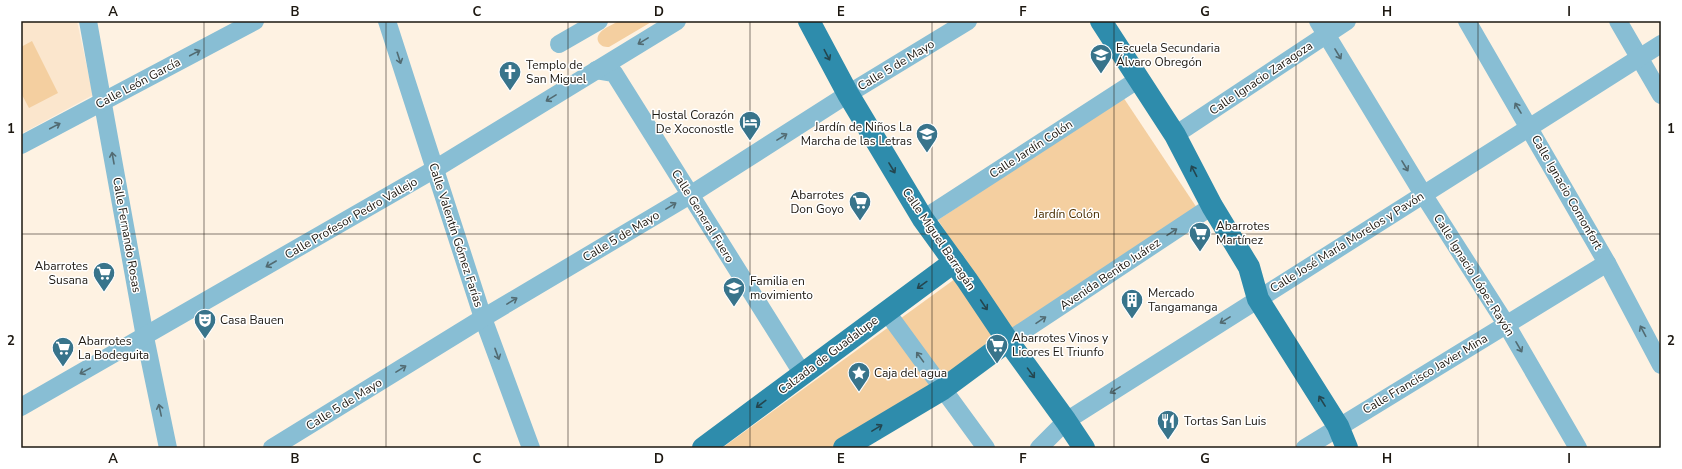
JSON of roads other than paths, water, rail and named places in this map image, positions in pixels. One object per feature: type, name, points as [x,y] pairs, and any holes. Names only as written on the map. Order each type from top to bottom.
[{"type":"main road","name":"Calle Miguel Barragán","points":[[809,21],[848,94],[923,219],[1084,448]]},
{"type":"main road","points":[[1101,21],[1175,135],[1212,206],[1249,267],[1258,299],[1338,426],[1347,448]]},
{"type":"main road","name":"Calzada de Guadalupe","points":[[703,448],[954,262]]},
{"type":"main road","points":[[844,448],[943,389],[1008,341]]},
{"type":"street","name":"Calle Fernando Rosas","points":[[88,21],[145,337],[168,448]]},
{"type":"street","name":"Calle León García","points":[[21,145],[255,21]]},
{"type":"street","name":"Calle Valentín Gómez Farías","points":[[387,21],[483,318],[531,448]]},
{"type":"street","points":[[559,44],[599,21]]},
{"type":"street","name":"Calle Profesor Pedro Vallejo","points":[[21,407],[435,169],[677,21]]},
{"type":"street","name":"Calle 5 de Mayo","points":[[272,448],[483,318],[690,194],[848,94],[968,21]]},
{"type":"street","name":"Calle Ignacio Zaragoza","points":[[1175,135],[1322,28],[1347,21]]},
{"type":"street","name":"Calle Ignacio Comonfort","points":[[1467,21],[1607,263],[1661,366]]},
{"type":"street","points":[[1618,21],[1661,95]]},
{"type":"street","name":"Calle Ignacio López Rayón","points":[[1322,28],[1423,194],[1506,324],[1578,448]]},
{"type":"street","name":"Calle José María Morelos y Pavón","points":[[1039,448],[1066,421],[1661,44]]},
{"type":"street","name":"Calle General Fuero","points":[[596,70],[614,73],[802,374]]},
{"type":"street","name":"Calle Jardín Colón","points":[[923,219],[1139,80]]},
{"type":"street","name":"Avenida Benito Juárez","points":[[1008,341],[1212,206]]},
{"type":"street","name":"Calle Francisco Javier Mina","points":[[1304,448],[1607,263]]},
{"type":"street","points":[[886,311],[986,448]]},
{"type":"place","name":"Escuela Secundaria Álvaro Obregón","points":[[1101,74]]},
{"type":"place","name":"Templo de San Miguel","points":[[510,92]]},
{"type":"place","name":"Hostal Corazón De Xoconostle","points":[[750,142]]},
{"type":"place","name":"Jardín de Niños La Marcha de las Letras","points":[[927,154]]},
{"type":"place","name":"Abarrotes Don Goyo","points":[[860,222]]},
{"type":"place","name":"Abarrotes Martínez","points":[[1200,252]]},
{"type":"place","name":"Abarrotes Susana","points":[[104,292]]},
{"type":"place","name":"Familia en movimiento","points":[[734,308]]},
{"type":"place","name":"Mercado Tangamanga","points":[[1132,320]]},
{"type":"place","name":"Casa Bauen","points":[[205,340]]},
{"type":"place","name":"Abarrotes Vinos y Licores El Triunfo","points":[[997,364]]},
{"type":"place","name":"Abarrotes La Bodeguita","points":[[63,368]]},
{"type":"place","name":"Caja del agua","points":[[859,392]]},
{"type":"place","name":"Tortas San Luis","points":[[1168,440]]},
{"type":"park label","name":"Jardín Colón","points":[[1067,214]]}]
